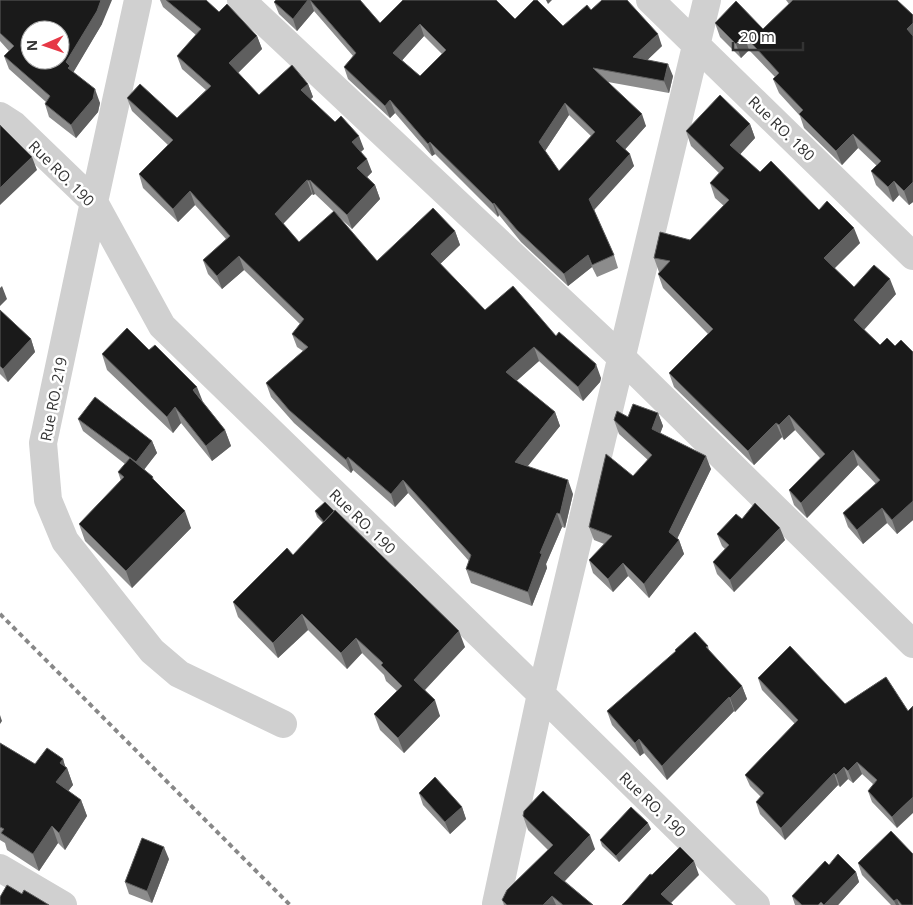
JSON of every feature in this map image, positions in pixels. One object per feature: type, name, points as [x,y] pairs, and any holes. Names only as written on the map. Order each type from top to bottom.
[{"type":"street","name":"Rue RO. 219","points":[[138,0],[43,443],[48,500],[65,540],[152,651],[179,674],[283,724]]},
{"type":"street","points":[[241,0],[622,358],[913,644]]},
{"type":"street","name":"Rue RO. 180","points":[[650,0],[913,256]]},
{"type":"street","points":[[496,904],[541,694],[707,0]]},
{"type":"street","name":"Rue RO. 190","points":[[0,116],[14,125],[94,202],[162,326],[756,905]]},
{"type":"street","points":[[0,868],[63,905]]},
{"type":"building","points":[[0,0],[101,0],[97,11],[70,55],[70,20],[20,20],[20,70],[4,56],[14,46],[0,33]]},
{"type":"building","points":[[166,0],[206,0],[219,12],[227,4],[257,36],[229,63],[259,95],[292,65],[308,84],[301,90],[335,122],[341,116],[359,136],[352,142],[367,159],[357,168],[375,185],[347,215],[310,180],[307,180],[275,214],[299,242],[334,211],[377,261],[433,208],[455,231],[431,254],[485,310],[513,286],[556,336],[559,332],[596,364],[595,368],[578,387],[534,347],[506,372],[555,412],[515,462],[568,480],[560,514],[557,513],[540,553],[542,554],[528,592],[466,569],[471,555],[403,480],[391,494],[348,457],[346,460],[289,410],[266,383],[308,347],[292,334],[304,319],[239,256],[217,276],[203,260],[230,236],[190,191],[173,209],[139,174],[173,140],[127,98],[140,84],[177,118],[211,86],[177,56],[201,29]]},
{"type":"building","points":[[276,0],[308,0],[293,19],[274,2]]},
{"type":"building","points":[[310,0],[360,0],[380,23],[403,0],[496,0],[515,19],[534,0],[537,0],[563,26],[587,5],[591,10],[602,0],[627,0],[658,34],[633,57],[668,64],[664,81],[593,68],[642,114],[616,141],[630,154],[589,199],[614,255],[592,265],[588,255],[564,274],[517,230],[494,203],[430,142],[428,144],[390,100],[385,106],[344,67],[356,53]],"holes":[[[420,24],[446,50],[420,76],[393,53]],[[565,103],[595,132],[559,171],[539,142]]]},
{"type":"building","points":[[793,0],[897,0],[913,15],[913,23],[907,29],[913,36],[913,182],[904,191],[894,181],[888,187],[871,171],[881,161],[853,134],[836,151],[799,114],[803,110],[773,79],[779,73],[744,35],[736,44],[715,23],[736,1],[763,29]]},
{"type":"building","points":[[20,70],[70,70],[95,89],[93,99],[71,125],[45,104],[50,96]]},
{"type":"building","points":[[720,95],[750,124],[730,145],[760,172],[771,161],[819,210],[827,201],[854,228],[824,258],[854,287],[874,265],[890,279],[854,320],[880,345],[887,338],[895,346],[901,340],[913,352],[913,501],[892,520],[882,508],[857,530],[843,513],[880,480],[853,450],[801,503],[789,490],[825,454],[789,415],[779,425],[776,423],[748,451],[669,373],[713,329],[658,274],[670,261],[654,258],[660,232],[690,240],[729,200],[710,183],[724,168],[686,131]]},
{"type":"building","points":[[0,125],[32,157],[0,188]]},
{"type":"building","points":[[0,310],[31,339],[3,369],[0,366]]},
{"type":"building","points":[[127,328],[149,350],[155,345],[197,387],[193,390],[225,430],[206,446],[175,407],[167,417],[102,354]]},
{"type":"building","points":[[95,397],[152,441],[136,462],[78,419]]},
{"type":"building","points":[[633,404],[658,413],[652,429],[706,456],[669,532],[679,540],[644,584],[623,563],[608,579],[589,560],[612,536],[589,527],[606,454],[633,476],[652,455],[614,420],[617,411],[628,417]]},
{"type":"building","points":[[130,458],[153,477],[185,511],[126,571],[79,524],[124,477],[118,472]]},
{"type":"building","points":[[325,502],[334,511],[324,522],[315,511]]},
{"type":"building","points":[[755,503],[780,528],[730,580],[713,562],[729,545],[717,534],[736,514],[742,519]]},
{"type":"building","points":[[335,510],[459,631],[414,680],[435,700],[398,738],[374,714],[402,686],[381,665],[383,663],[356,638],[341,653],[302,614],[273,643],[233,602],[287,548],[293,555]]},
{"type":"building","points":[[695,632],[708,646],[706,647],[742,686],[662,766],[639,739],[635,743],[607,711]]},
{"type":"building","points":[[790,646],[845,704],[886,677],[908,711],[913,706],[913,797],[892,817],[868,791],[877,780],[857,762],[848,771],[844,767],[836,775],[834,773],[781,828],[756,802],[764,793],[745,775],[798,720],[758,678]]},
{"type":"building","points":[[0,743],[35,764],[47,748],[63,759],[60,763],[67,768],[56,782],[81,800],[59,833],[52,826],[33,854],[1,833],[4,829],[0,827]]},
{"type":"building","points":[[435,777],[462,807],[445,822],[419,793]]},
{"type":"building","points":[[543,791],[590,835],[554,873],[593,905],[563,905],[552,896],[543,905],[507,905],[502,900],[507,890],[553,845],[523,816],[524,811]]},
{"type":"building","points":[[631,807],[648,823],[616,856],[600,840]]},
{"type":"building","points":[[891,831],[913,854],[913,905],[902,905],[897,899],[894,901],[858,863]]},
{"type":"building","points":[[142,838],[164,847],[147,891],[125,882]]},
{"type":"building","points":[[680,847],[694,861],[661,894],[673,905],[622,905],[650,874],[652,875]]},
{"type":"building","points":[[838,854],[856,872],[824,905],[821,902],[818,905],[802,905],[792,896],[825,861],[829,865]]},
{"type":"building","points":[[7,885],[22,894],[24,890],[49,905],[0,905],[0,897]]},
{"type":"railway","points":[[0,614],[290,905]]}]
